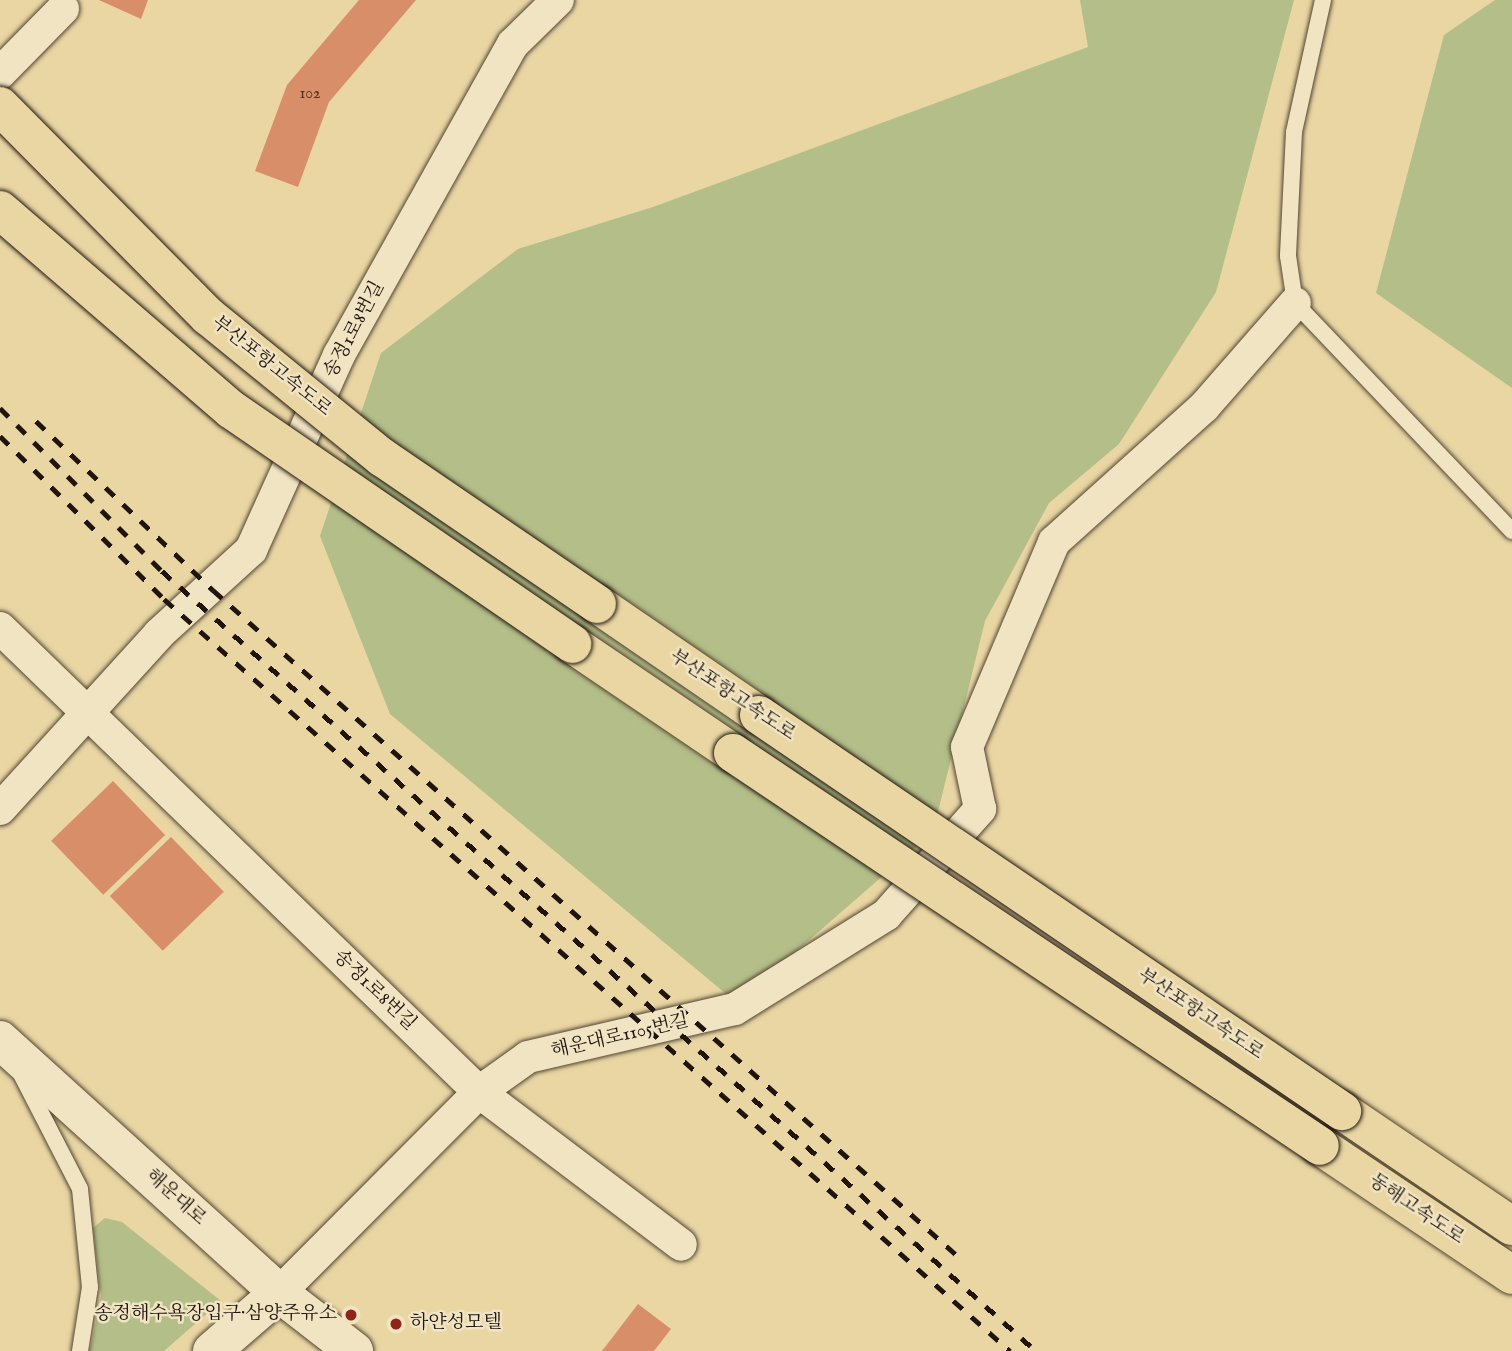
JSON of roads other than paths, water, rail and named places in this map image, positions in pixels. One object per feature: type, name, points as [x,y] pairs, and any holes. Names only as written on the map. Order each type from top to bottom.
[{"type":"highway","name":"부산포항고속도로","points":[[0,106],[208,316],[383,457],[1512,1226]]},
{"type":"highway","name":"동해고속도로","points":[[0,210],[232,410],[733,753],[1512,1275]]},
{"type":"main road","name":"해운대로","points":[[3,1043],[279,1293],[354,1351]]},
{"type":"main road","points":[[212,1351],[279,1293]]},
{"type":"street","name":"송정1로8번길","points":[[89,712],[159,634],[251,550],[340,355],[386,271],[513,44],[558,0]]},
{"type":"street","points":[[0,73],[63,9]]},
{"type":"street","name":"해운대로1105번길","points":[[279,1293],[479,1092],[528,1057],[735,1009],[886,915],[980,808],[967,747],[1054,541],[1204,407],[1295,303]]},
{"type":"street","name":"송정1로8번길","points":[[0,628],[479,1092],[681,1244]]},
{"type":"street","points":[[0,809],[89,712]]},
{"type":"lane","points":[[1323,0],[1294,132],[1288,256],[1295,303],[1512,531]]},
{"type":"lane","points":[[3,1043],[79,1189],[90,1287],[80,1351]]},
{"type":"railway","points":[[0,408],[162,571],[1036,1351]]},
{"type":"railway","points":[[36,421],[213,590],[962,1260]]},
{"type":"railway","points":[[0,436],[164,599],[1010,1351]]},
{"type":"place","name":"송정해수욕장입구·삼양주유소","points":[[351,1315]]},
{"type":"place","name":"하얀성모텔","points":[[396,1324]]}]
